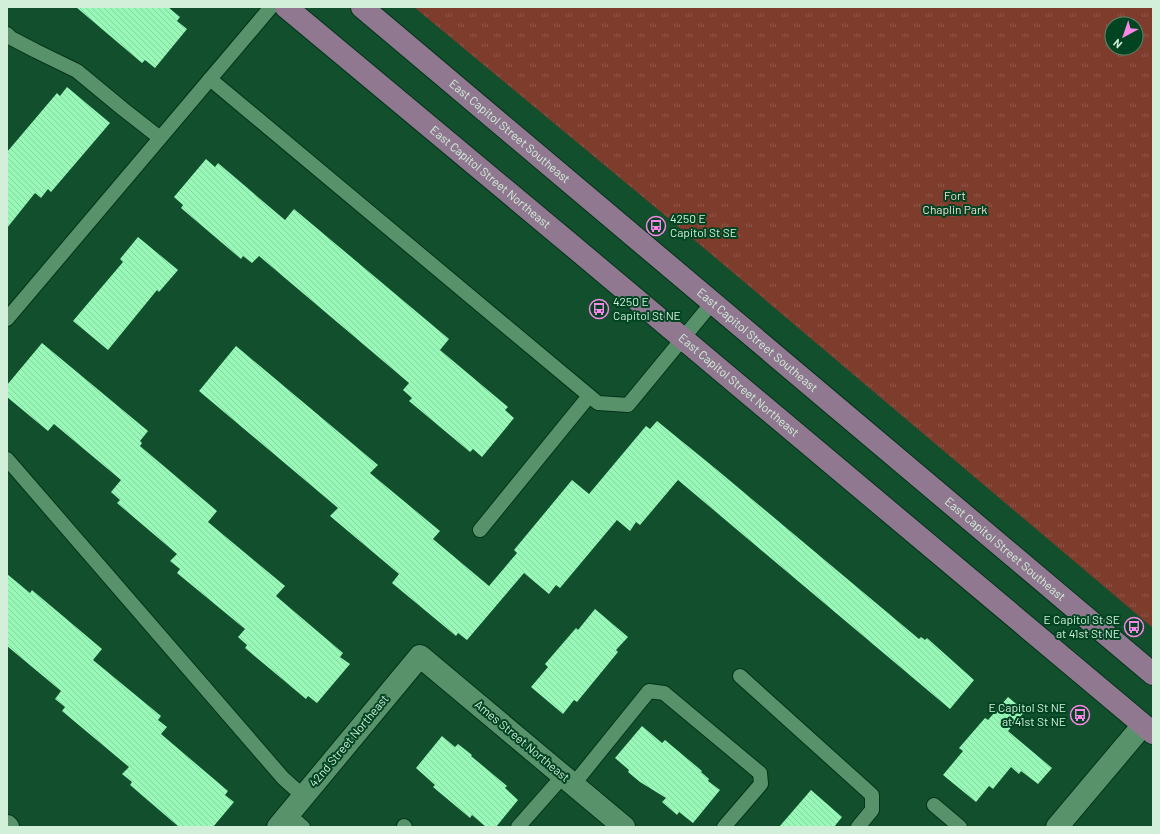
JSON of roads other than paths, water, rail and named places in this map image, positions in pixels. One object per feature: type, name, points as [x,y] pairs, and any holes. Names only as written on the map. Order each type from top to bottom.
[{"type":"main road","name":"East Capitol Street Northeast","points":[[286,7],[1148,729]]},
{"type":"main road","name":"East Capitol Street Southeast","points":[[362,7],[1153,674]]},
{"type":"street","name":"42nd Street Northeast","points":[[290,823],[303,796],[420,656]]},
{"type":"street","name":"Ames Street Northeast","points":[[420,656],[624,827]]},
{"type":"street","points":[[1057,827],[1148,729]]},
{"type":"lane","points":[[7,319],[272,7]]},
{"type":"lane","points":[[7,34],[11,38],[77,71],[160,138]]},
{"type":"lane","points":[[210,79],[598,403],[628,405],[712,303]]},
{"type":"lane","points":[[480,530],[589,396]]},
{"type":"lane","points":[[7,459],[283,778],[303,796]]},
{"type":"lane","points":[[740,676],[872,795],[872,810],[858,827]]},
{"type":"lane","points":[[518,827],[568,780],[649,692],[664,693],[760,773],[761,784],[724,827]]},
{"type":"lane","points":[[934,806],[960,827]]},
{"type":"place","name":"4250 E Capitol St SE","points":[[656,226]]},
{"type":"place","name":"4250 E Capitol St NE","points":[[599,309]]},
{"type":"place","name":"E Capitol St SE at 41st St NE","points":[[1134,627]]},
{"type":"place","name":"E Capitol St NE at 41st St NE","points":[[1080,715]]},
{"type":"park label","name":"Fort Chaplin Park","points":[[955,203]]}]
